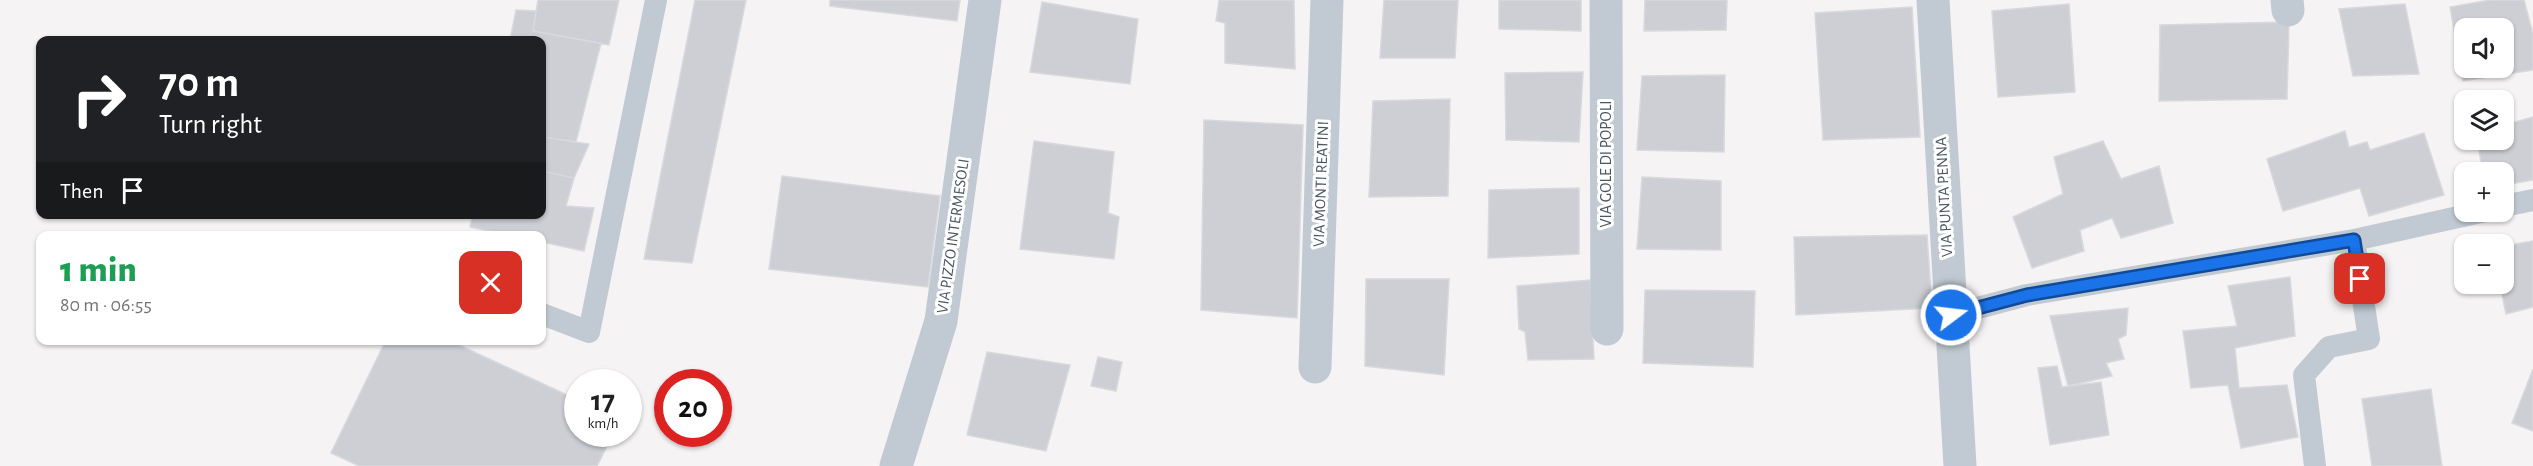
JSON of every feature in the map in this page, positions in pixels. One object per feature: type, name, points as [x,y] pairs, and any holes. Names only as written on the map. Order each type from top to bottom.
[{"type":"street","name":"VIA PIZZO INTERMESOLI","points":[[896,466],[941,321],[985,0]]},
{"type":"street","name":"VIA MONTI REATINI","points":[[1315,367],[1327,0]]},
{"type":"street","name":"VIA GOLE DI POPOLI","points":[[1606,0],[1606,329]]},
{"type":"street","name":"VIA PUNTA PENNA","points":[[1933,0],[1960,466]]},
{"type":"lane","points":[[546,316],[589,332],[656,0]]},
{"type":"lane","points":[[2514,204],[2533,200]]},
{"type":"lane","points":[[1951,315],[2027,295],[2354,240],[2454,218]]},
{"type":"lane","points":[[2315,466],[2304,375],[2329,347],[2369,339],[2354,240]]},
{"type":"building","points":[[538,0],[619,0],[609,45],[533,31]]},
{"type":"building","points":[[695,0],[746,0],[692,263],[644,259]]},
{"type":"building","points":[[830,0],[960,0],[957,21],[830,6]]},
{"type":"building","points":[[1219,0],[1294,0],[1295,69],[1225,63],[1225,23],[1216,21]]},
{"type":"building","points":[[1384,0],[1458,0],[1455,58],[1380,58]]},
{"type":"building","points":[[1499,0],[1581,0],[1581,31],[1499,29]]},
{"type":"building","points":[[1645,0],[1727,0],[1726,30],[1644,31]]},
{"type":"building","points":[[2490,0],[2524,0],[2533,34],[2533,70],[2514,73],[2514,18],[2454,18],[2454,30],[2450,7]]},
{"type":"building","points":[[1042,2],[1138,19],[1130,84],[1030,72]]},
{"type":"building","points":[[2069,4],[2075,92],[1998,97],[1992,11]]},
{"type":"building","points":[[2405,4],[2419,74],[2353,76],[2339,9]]},
{"type":"building","points":[[1912,7],[1920,137],[1823,140],[1815,13]]},
{"type":"building","points":[[516,10],[536,11],[533,31],[601,43],[576,142],[546,138],[546,36],[511,36]]},
{"type":"building","points":[[2289,22],[2287,99],[2159,101],[2160,25]]},
{"type":"building","points":[[1583,72],[1579,142],[1506,140],[1505,73]]},
{"type":"building","points":[[1725,75],[1724,152],[1637,150],[1642,76]]},
{"type":"building","points":[[2462,78],[2482,78],[2463,81]]},
{"type":"building","points":[[1450,99],[1448,196],[1369,197],[1373,101]]},
{"type":"building","points":[[2533,117],[2533,180],[2514,183],[2514,162],[2481,162],[2479,150],[2514,150],[2514,122]]},
{"type":"building","points":[[1204,120],[1303,125],[1297,318],[1201,310]]},
{"type":"building","points":[[2345,131],[2349,147],[2367,142],[2370,150],[2424,133],[2444,195],[2369,216],[2360,188],[2283,211],[2267,159]]},
{"type":"building","points":[[546,138],[589,144],[574,178],[546,172]]},
{"type":"building","points":[[1034,141],[1114,152],[1108,213],[1119,217],[1114,259],[1020,249]]},
{"type":"building","points":[[2103,141],[2121,179],[2159,166],[2173,223],[2121,238],[2112,218],[2080,230],[2084,251],[2032,268],[2013,217],[2063,194],[2054,157]]},
{"type":"building","points":[[546,172],[574,178],[566,206],[594,208],[584,251],[546,243],[546,231],[489,231],[470,227],[472,219],[546,219]]},
{"type":"building","points":[[782,176],[940,196],[928,287],[769,269]]},
{"type":"building","points":[[1642,177],[1721,181],[1721,250],[1637,249]]},
{"type":"building","points":[[1579,188],[1579,254],[1488,258],[1489,190]]},
{"type":"building","points":[[1927,235],[1932,308],[1796,315],[1794,237]]},
{"type":"building","points":[[2533,241],[2533,307],[2506,314],[2502,294],[2514,294],[2514,244]]},
{"type":"building","points":[[2290,277],[2295,336],[2235,348],[2239,388],[2287,385],[2298,437],[2241,448],[2228,385],[2191,388],[2183,331],[2237,326],[2228,286]]},
{"type":"building","points":[[1366,279],[1449,279],[1444,375],[1365,366]]},
{"type":"building","points":[[1590,280],[1594,359],[1528,360],[1525,332],[1519,329],[1517,286]]},
{"type":"building","points":[[1645,290],[1755,291],[1753,367],[1643,363]]},
{"type":"building","points":[[2128,308],[2126,335],[2118,339],[2124,359],[2106,363],[2112,376],[2068,386],[2050,316]]},
{"type":"building","points":[[384,345],[459,345],[564,394],[564,447],[606,447],[597,466],[359,466],[331,453]]},
{"type":"building","points":[[987,352],[1070,365],[1046,451],[967,435]]},
{"type":"building","points":[[1098,357],[1122,362],[1116,391],[1091,386]]},
{"type":"building","points":[[2057,366],[2062,387],[2101,382],[2109,435],[2050,445],[2038,368]]},
{"type":"building","points":[[2533,369],[2533,431],[2512,423]]},
{"type":"building","points":[[2431,389],[2442,466],[2372,466],[2362,399]]},
{"type":"route","points":[[1951,315],[2027,295],[2354,240],[2360,279]]}]
